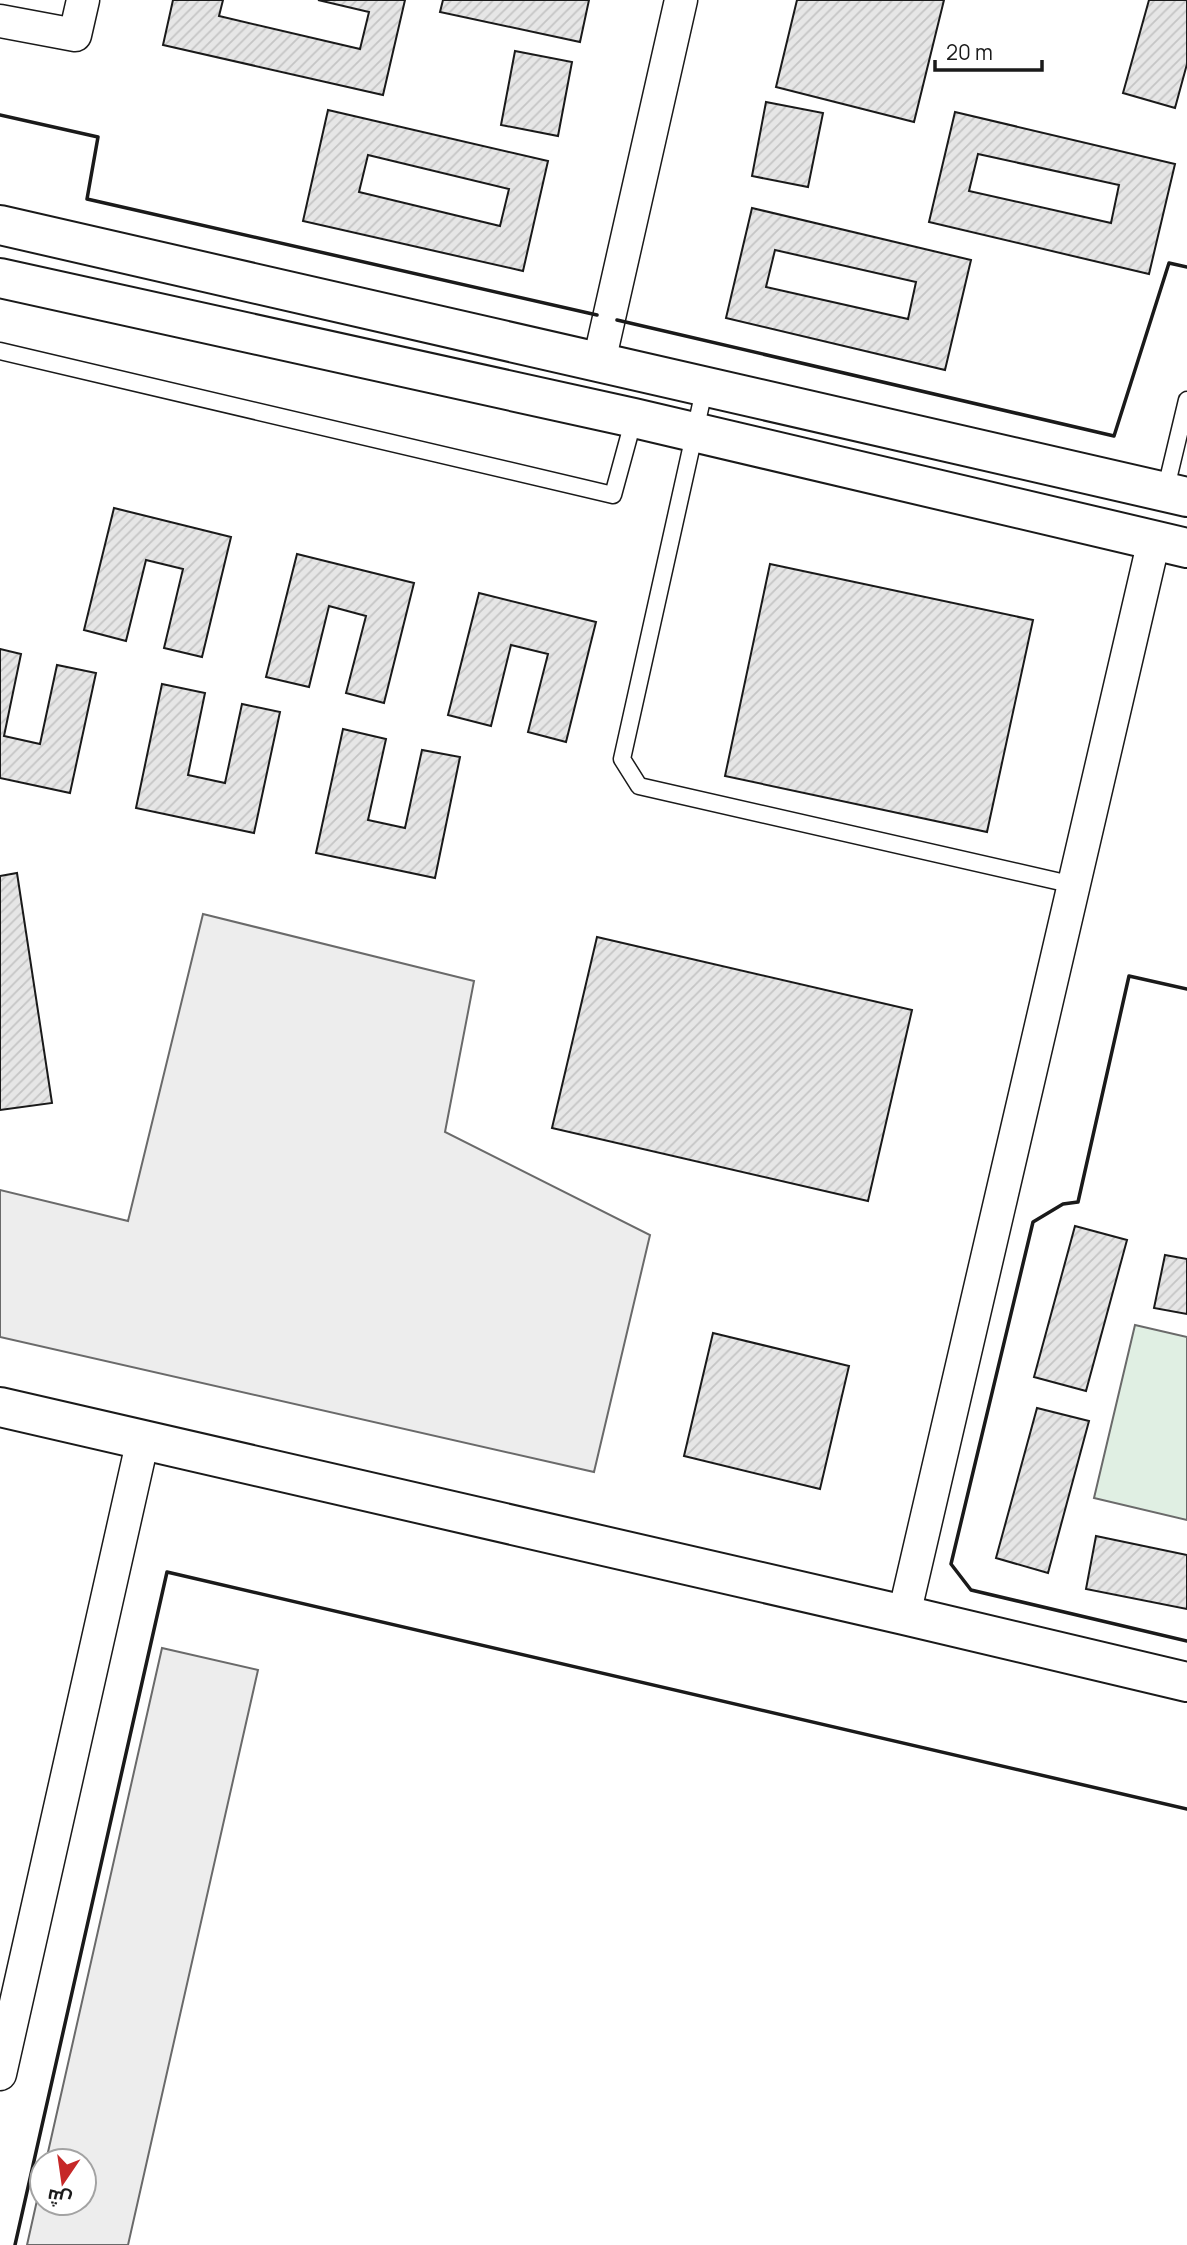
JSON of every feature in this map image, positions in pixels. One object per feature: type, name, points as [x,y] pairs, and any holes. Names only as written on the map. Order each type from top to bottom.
[{"type":"street","points":[[0,22],[75,35],[83,0]]},
{"type":"street","points":[[599,362],[681,0]]},
{"type":"street","points":[[0,225],[1176,494]]},
{"type":"street","points":[[51,289],[66,240]]},
{"type":"street","points":[[138,308],[144,257]]},
{"type":"street","points":[[0,278],[634,418],[1171,544],[1074,885],[904,1615]]},
{"type":"street","points":[[0,1407],[1187,1682]]},
{"type":"street","points":[[0,2074],[143,1439]]},
{"type":"lane","points":[[0,351],[612,495],[634,418]]},
{"type":"lane","points":[[705,386],[622,759],[639,786],[1074,885]]},
{"type":"lane","points":[[1176,494],[1187,400]]},
{"type":"green space","points":[[1135,1325],[1187,1337],[1187,1520],[1094,1498]]},
{"type":"shaded area","points":[[203,914],[474,981],[445,1132],[650,1235],[594,1472],[0,1337],[0,1190],[128,1221]]},
{"type":"shaded area","points":[[162,1648],[258,1670],[128,2245],[27,2245],[33,2217],[98,2217],[98,2147],[49,2147]]},
{"type":"building","points":[[173,0],[223,0],[219,16],[360,49],[369,12],[318,0],[405,0],[383,95],[163,45]]},
{"type":"building","points":[[443,0],[589,0],[580,42],[440,12]]},
{"type":"building","points":[[797,0],[944,0],[914,122],[776,87]]},
{"type":"building","points":[[1149,0],[1187,0],[1187,64],[1175,108],[1123,93]]},
{"type":"building","points":[[515,51],[572,62],[558,136],[501,125]]},
{"type":"building","points":[[766,102],[823,113],[808,187],[752,176]]},
{"type":"building","points":[[328,110],[548,161],[523,271],[303,221]],"holes":[[[368,155],[509,189],[500,226],[359,192]]]},
{"type":"building","points":[[955,112],[1175,164],[1149,274],[929,222]],"holes":[[[978,154],[1119,185],[1111,223],[969,191]]]},
{"type":"building","points":[[752,208],[971,260],[945,370],[726,318]],"holes":[[[775,250],[916,282],[908,319],[766,287]]]},
{"type":"building","points":[[114,508],[231,537],[202,657],[164,648],[183,569],[146,560],[126,641],[84,630]]},
{"type":"building","points":[[297,554],[414,583],[384,703],[346,693],[366,616],[329,606],[309,687],[266,677]]},
{"type":"building","points":[[770,564],[1033,620],[987,832],[725,776]]},
{"type":"building","points":[[479,593],[596,622],[566,742],[528,732],[548,654],[511,645],[491,726],[448,715]]},
{"type":"building","points":[[0,649],[21,654],[4,736],[40,744],[57,665],[96,673],[70,793],[0,778]]},
{"type":"building","points":[[162,684],[205,693],[188,775],[225,783],[242,704],[280,712],[254,833],[136,808]]},
{"type":"building","points":[[343,729],[386,739],[368,820],[405,828],[422,750],[460,757],[435,878],[316,853]]},
{"type":"building","points":[[17,873],[52,1103],[0,1110],[0,876]]},
{"type":"building","points":[[597,937],[912,1010],[868,1201],[552,1128]]},
{"type":"building","points":[[1075,1226],[1127,1240],[1086,1391],[1034,1377]]},
{"type":"building","points":[[1165,1255],[1187,1259],[1187,1314],[1154,1308]]},
{"type":"building","points":[[713,1333],[849,1366],[820,1489],[684,1456]]},
{"type":"building","points":[[1037,1408],[1089,1421],[1048,1573],[996,1558]]},
{"type":"building","points":[[1096,1536],[1187,1555],[1187,1609],[1086,1589]]},
{"type":"wall","points":[[0,115],[98,137],[87,199],[597,315]]},
{"type":"wall","points":[[617,320],[1114,436],[1169,263],[1187,267]]},
{"type":"wall","points":[[1187,989],[1129,976],[1078,1202],[1063,1204],[1033,1222],[951,1564],[971,1590],[1187,1641]]},
{"type":"wall","points":[[15,2245],[167,1572],[1187,1809]]}]
